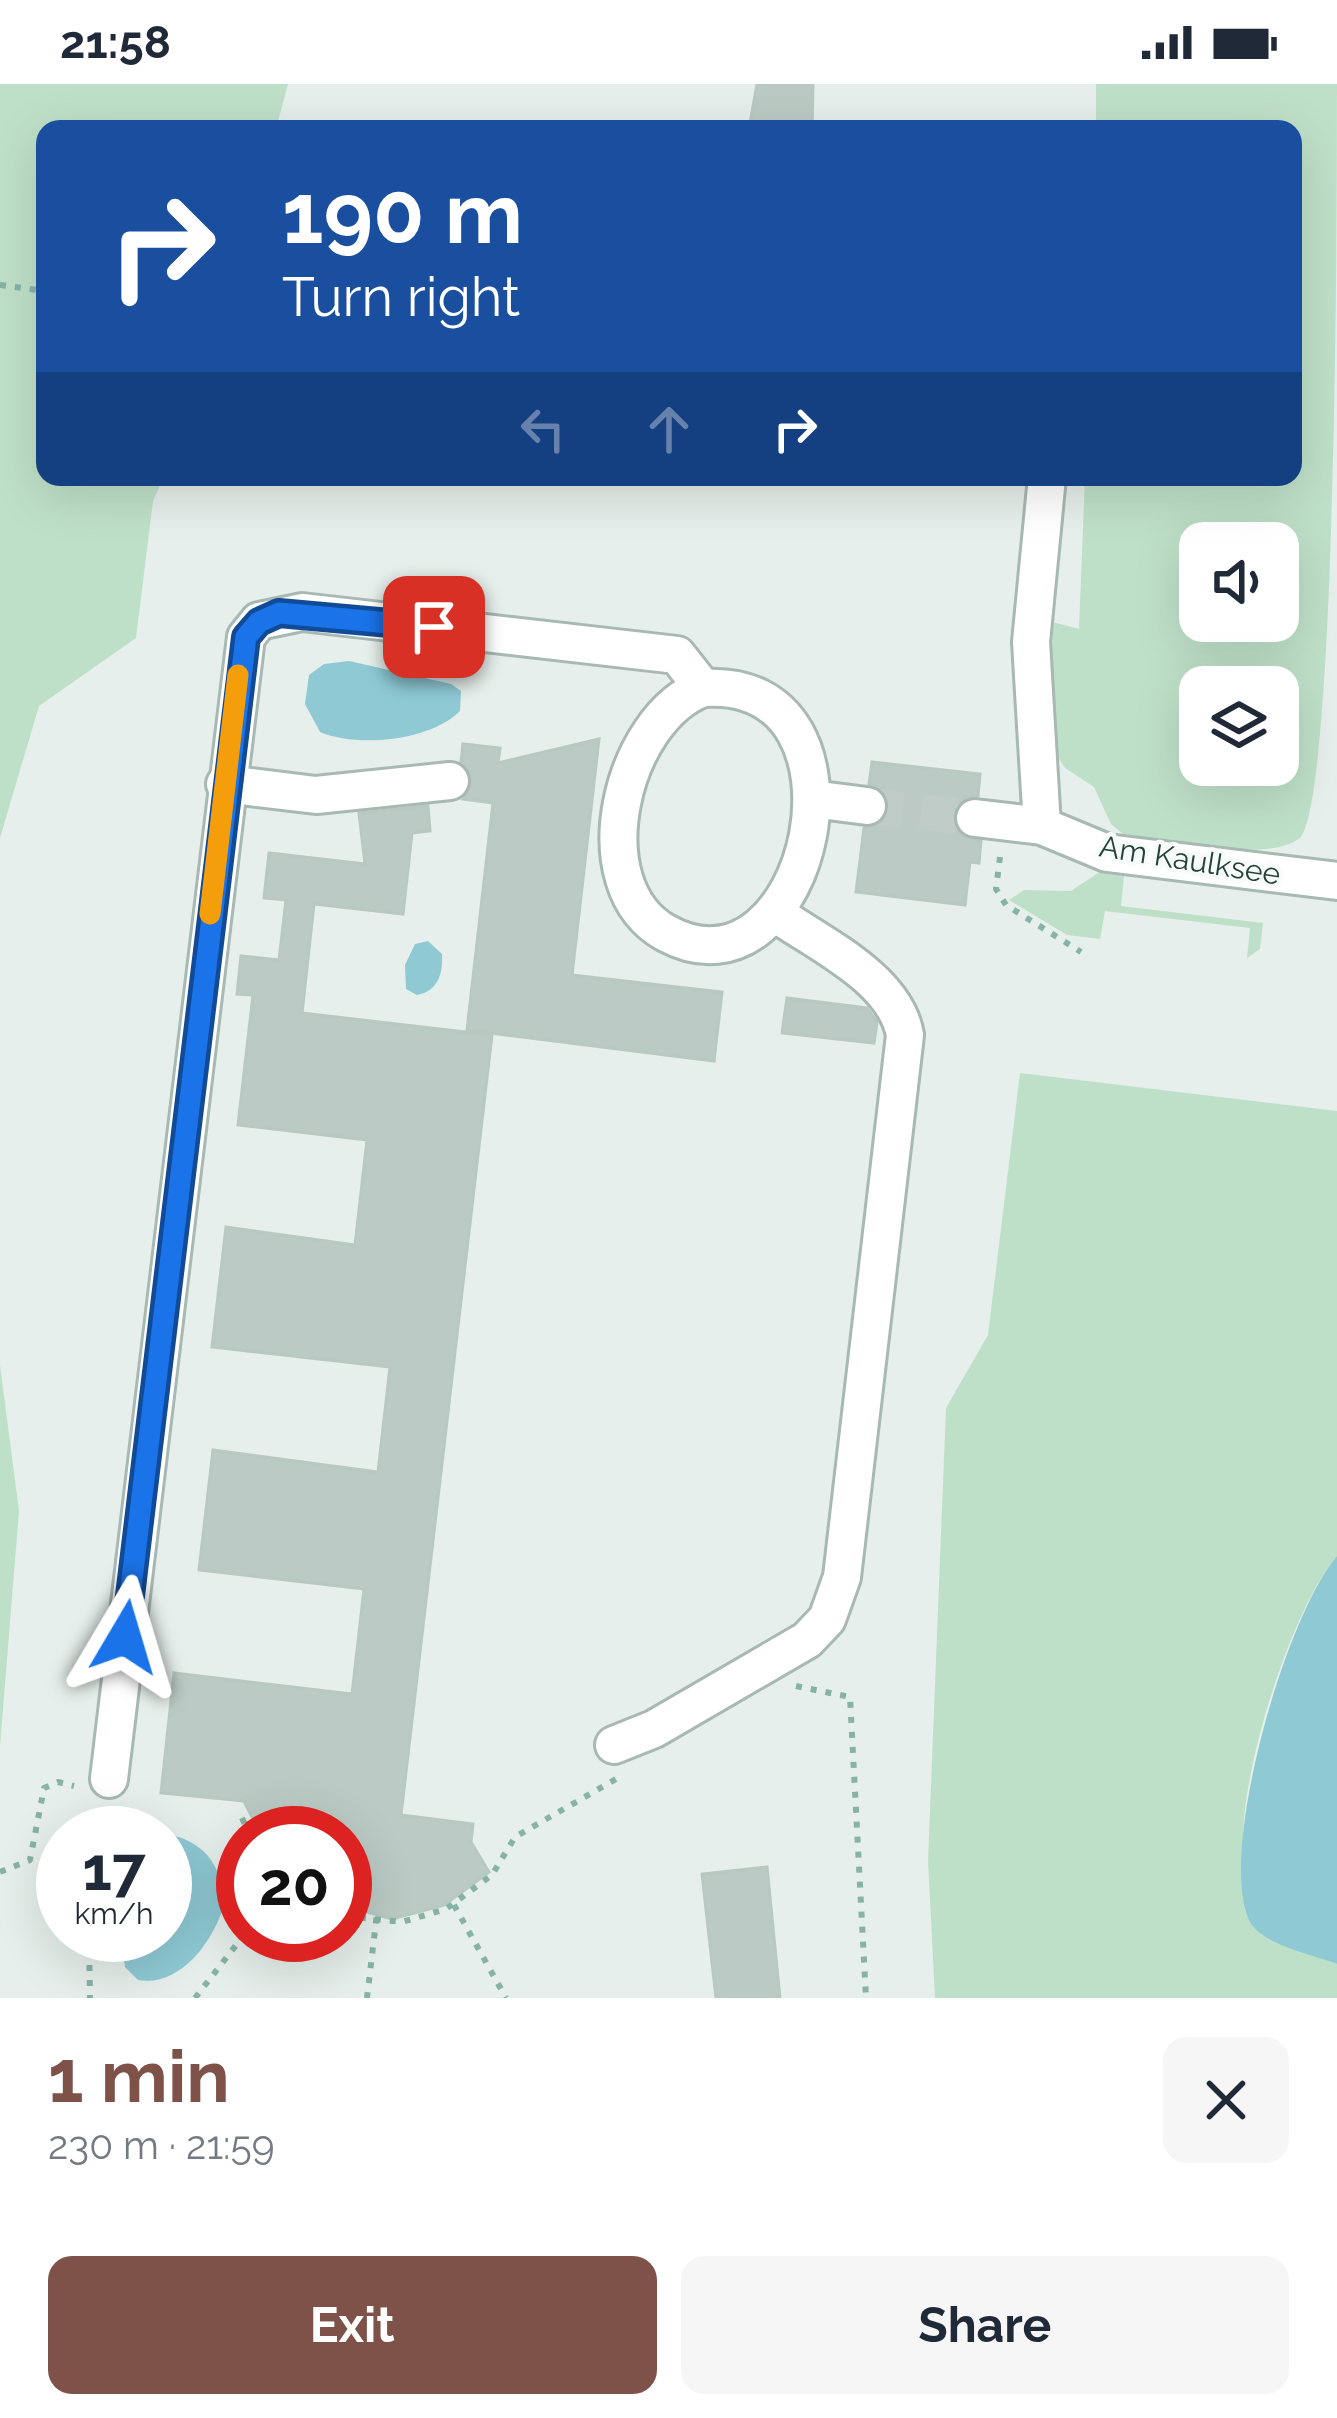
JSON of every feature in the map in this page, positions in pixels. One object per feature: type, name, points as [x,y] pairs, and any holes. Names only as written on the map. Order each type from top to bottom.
[{"type":"lane","points":[[1042,826],[1031,642],[1046,486]]},
{"type":"lane","points":[[100,1784],[246,637],[259,622],[279,613],[677,655],[703,688]]},
{"type":"lane","points":[[703,688],[735,688],[782,717],[808,757],[812,800],[798,869],[775,913],[752,934],[704,947],[660,930],[628,887],[619,825],[630,770],[661,716],[683,695],[703,688]]},
{"type":"lane","points":[[225,784],[316,795],[450,781]]},
{"type":"lane","points":[[812,800],[866,806]]},
{"type":"lane","name":"Am Kaulksee","points":[[990,820],[1042,826],[1107,853],[1337,880]]},
{"type":"lane","points":[[616,1761],[654,1729],[807,1640],[827,1618],[842,1577],[905,1035],[902,1019],[882,990],[775,913]]},
{"type":"path","points":[[0,285],[36,290]]},
{"type":"path","points":[[990,820],[996,889],[1006,905],[1082,952]]},
{"type":"path","points":[[783,1684],[850,1697],[866,1998]]},
{"type":"path","points":[[372,1917],[418,1918],[454,1905],[492,1875],[515,1837],[616,1761]]},
{"type":"path","points":[[0,1872],[30,1860],[44,1788],[58,1782],[100,1784]]},
{"type":"path","points":[[454,1905],[506,1998]]},
{"type":"path","points":[[367,1998],[376,1917]]},
{"type":"path","points":[[89,1962],[90,1998]]},
{"type":"path","points":[[195,1998],[223,1962]]},
{"type":"green space","points":[[0,84],[288,84],[278,120],[36,120],[36,486],[160,486],[153,501],[136,638],[39,706],[0,838]]},
{"type":"green space","points":[[1096,84],[1337,84],[1328,605],[1313,794],[1301,837],[1286,845],[1242,850],[1123,834],[1111,824],[1094,787],[1065,768],[1053,749],[1041,619],[1079,629],[1085,486],[1302,486],[1302,120],[1096,120]]},
{"type":"green space","points":[[1098,873],[1124,876],[1121,906],[1263,923],[1260,949],[1247,958],[1250,928],[1105,911],[1100,939],[1067,935],[1009,900],[1024,890],[1071,891]]},
{"type":"green space","points":[[1020,1073],[1337,1111],[1337,1556],[1302,1615],[1270,1698],[1249,1785],[1244,1853],[1262,1935],[1337,1964],[1337,1998],[935,1998],[928,1861],[946,1408],[988,1335]]},
{"type":"green space","points":[[0,1365],[19,1511],[0,1746]]},
{"type":"water","points":[[349,661],[451,684],[461,691],[460,711],[431,729],[393,739],[354,740],[320,732],[305,704],[309,675],[324,664]]},
{"type":"water","points":[[428,941],[442,954],[441,968],[434,986],[417,995],[406,989],[405,965],[415,944]]},
{"type":"water","points":[[1337,1556],[1337,1964],[1263,1935],[1248,1918],[1241,1884],[1250,1786],[1263,1731],[1298,1627]]},
{"type":"water","points":[[192,1843],[216,1869],[216,1924],[192,1959]]},
{"type":"water","points":[[124,1962],[189,1962],[152,1981],[138,1980]]},
{"type":"building","points":[[757,84],[813,84],[812,120],[751,120]]},
{"type":"building","points":[[599,739],[572,975],[722,992],[714,1061],[467,1030],[493,803],[463,799],[472,780],[461,762],[463,744],[500,748],[498,763]]},
{"type":"building","points":[[872,762],[980,774],[978,796],[965,798],[953,814],[961,835],[981,841],[979,863],[970,862],[965,905],[856,892],[864,828],[884,820],[889,808],[881,789],[869,784]]},
{"type":"building","points":[[428,806],[430,831],[412,833],[403,914],[314,904],[302,1013],[492,1035],[401,1815],[473,1824],[471,1842],[489,1872],[444,1905],[392,1919],[372,1913],[372,1806],[246,1806],[244,1801],[161,1793],[174,1673],[352,1694],[364,1589],[199,1570],[213,1450],[378,1472],[390,1367],[212,1347],[226,1227],[355,1245],[367,1140],[238,1125],[253,995],[237,994],[241,956],[279,960],[286,900],[264,898],[269,853],[365,864],[359,813]]},
{"type":"building","points":[[787,998],[867,1008],[877,1022],[874,1043],[782,1033]]},
{"type":"building","points":[[767,1867],[780,1998],[716,1998],[702,1874]]},
{"type":"tunnel","points":[[867,806],[975,818]]},
{"type":"slow traffic","points":[[210,914],[238,675]]},
{"type":"route","points":[[125,1637],[239,661],[246,637],[259,622],[279,613],[434,627]]}]
